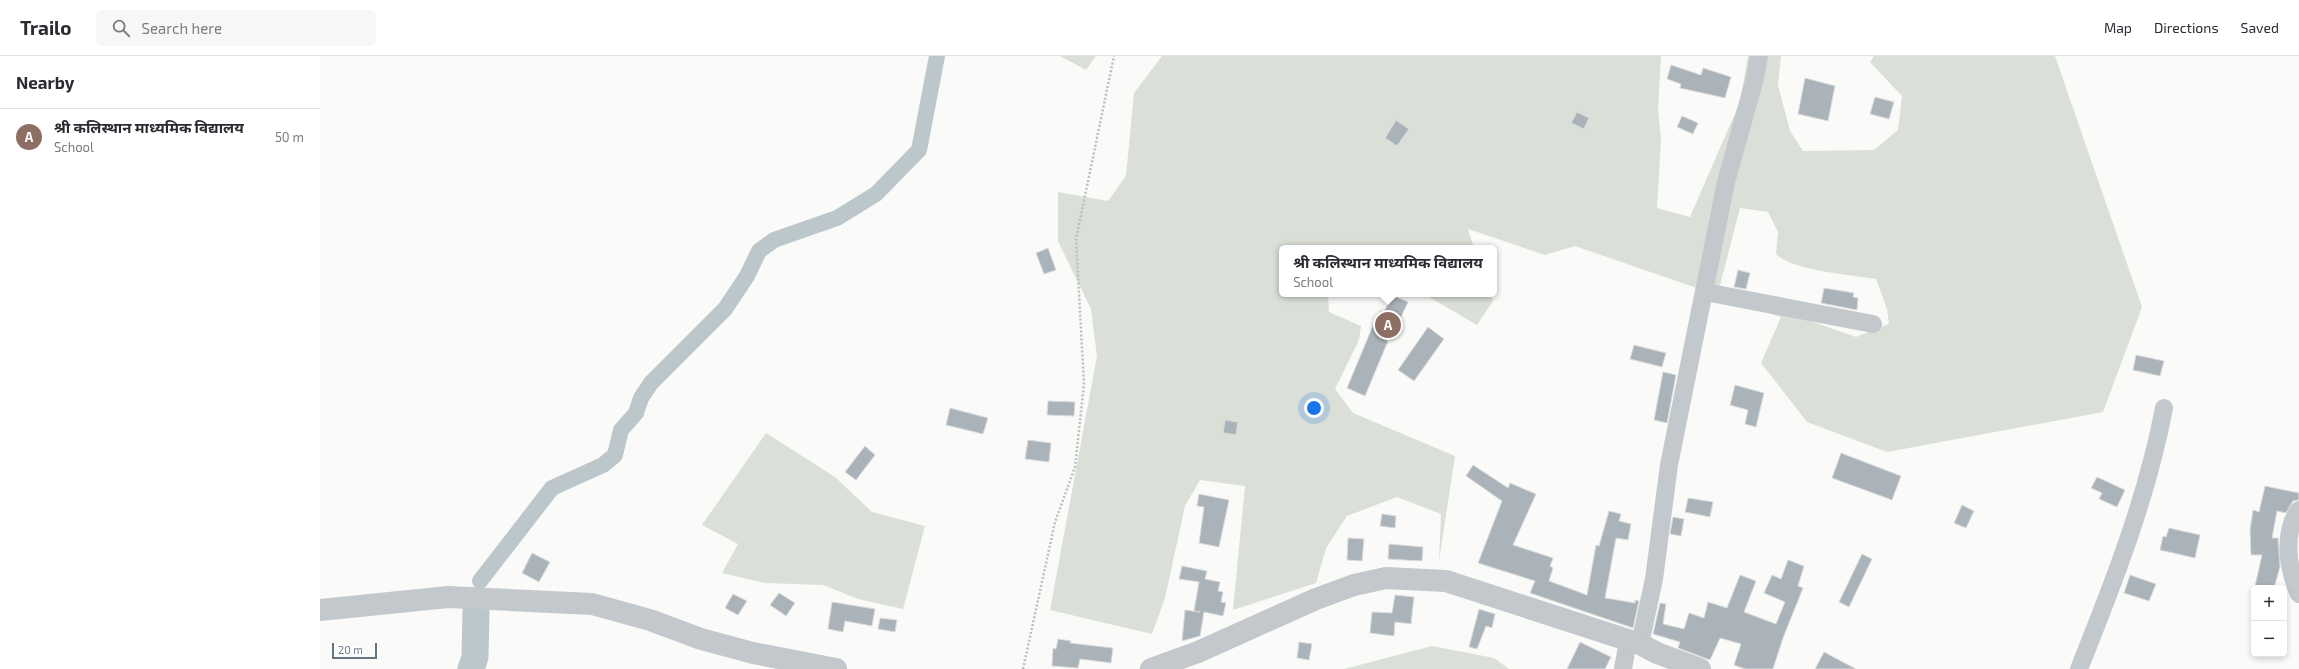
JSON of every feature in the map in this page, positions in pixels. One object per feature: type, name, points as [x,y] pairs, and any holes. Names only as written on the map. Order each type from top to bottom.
[{"type":"street","points":[[1623,669],[1634,642],[1654,579],[1669,465],[1726,182],[1755,78],[1759,56]]},
{"type":"street","points":[[1705,292],[1873,324]]},
{"type":"street","points":[[2079,669],[2122,563],[2158,438],[2164,408]]},
{"type":"street","points":[[2299,510],[2294,518],[2287,542],[2295,584],[2299,594]]},
{"type":"street","points":[[1151,669],[1198,652],[1316,599],[1354,585],[1386,578],[1446,581],[1634,642],[1657,653],[1700,669]]},
{"type":"street","points":[[320,610],[448,596],[592,604],[650,620],[701,639],[753,653],[836,669]]},
{"type":"path","points":[[1023,669],[1055,522],[1075,467],[1084,384],[1076,239],[1114,56]]},
{"type":"shaded area","points":[[1060,56],[1096,56],[1086,70]]},
{"type":"shaded area","points":[[1162,56],[1661,56],[1658,109],[1661,140],[1657,208],[1690,217],[1740,102],[1748,56],[1781,56],[1778,85],[1790,131],[1803,151],[1874,150],[1898,130],[1902,96],[1870,62],[1874,56],[2055,56],[2142,307],[2103,412],[1887,452],[1807,422],[1761,363],[1781,317],[1575,246],[1545,255],[1468,229],[1473,245],[1279,245],[1279,297],[1328,297],[1329,312],[1361,326],[1359,340],[1335,389],[1353,413],[1455,456],[1439,561],[1441,514],[1397,497],[1347,516],[1326,548],[1316,583],[1233,610],[1245,486],[1200,480],[1185,506],[1165,598],[1152,634],[1050,610],[1097,356],[1091,309],[1058,241],[1058,192],[1108,201],[1126,176],[1134,93]],"holes":[[[1740,208],[1768,212],[1778,232],[1776,254],[1784,260],[1795,265],[1808,268],[1876,279],[1887,309],[1889,324],[1856,337],[1719,289]]]},
{"type":"shaded area","points":[[1429,297],[1491,297],[1493,301],[1477,325]]},
{"type":"shaded area","points":[[766,433],[835,477],[872,512],[925,526],[903,609],[858,599],[823,585],[765,583],[722,573],[738,544],[702,525]]},
{"type":"shaded area","points":[[1432,646],[1494,658],[1509,669],[1344,669]]},
{"type":"building","points":[[1671,65],[1701,75],[1703,68],[1731,77],[1725,98],[1680,88],[1681,84],[1667,79]]},
{"type":"building","points":[[1805,78],[1835,86],[1828,121],[1798,114]]},
{"type":"building","points":[[1875,97],[1894,102],[1889,119],[1870,114]]},
{"type":"building","points":[[1577,112],[1589,118],[1584,129],[1571,123]]},
{"type":"building","points":[[1682,116],[1698,123],[1693,134],[1677,127]]},
{"type":"building","points":[[1396,120],[1409,129],[1397,146],[1385,138]]},
{"type":"building","points":[[1048,248],[1056,270],[1044,274],[1036,253]]},
{"type":"building","points":[[1738,270],[1750,273],[1746,289],[1734,287]]},
{"type":"building","points":[[1824,288],[1854,293],[1853,297],[1858,298],[1857,310],[1821,303]]},
{"type":"building","points":[[1391,297],[1397,297],[1408,302],[1401,317],[1398,316],[1383,339],[1388,341],[1365,396],[1347,388],[1374,323],[1381,311],[1384,312]]},
{"type":"building","points":[[1428,327],[1444,339],[1414,381],[1398,370]]},
{"type":"building","points":[[1634,345],[1666,353],[1662,367],[1630,359]]},
{"type":"building","points":[[2136,355],[2164,361],[2160,376],[2133,370]]},
{"type":"building","points":[[1663,372],[1676,375],[1667,423],[1654,420]]},
{"type":"building","points":[[1735,385],[1764,393],[1756,427],[1745,424],[1748,410],[1730,405]]},
{"type":"building","points":[[1048,401],[1075,402],[1074,416],[1047,415]]},
{"type":"building","points":[[950,408],[988,418],[983,434],[946,425]]},
{"type":"building","points":[[1225,420],[1238,422],[1236,435],[1223,433]]},
{"type":"building","points":[[1028,440],[1051,443],[1049,462],[1025,459]]},
{"type":"building","points":[[865,446],[875,455],[856,480],[845,472]]},
{"type":"building","points":[[1841,453],[1901,476],[1892,500],[1832,478]]},
{"type":"building","points":[[1473,465],[1508,488],[1510,483],[1536,494],[1513,545],[1553,558],[1550,566],[1553,568],[1549,581],[1587,595],[1596,545],[1599,546],[1609,511],[1621,514],[1619,521],[1631,524],[1628,540],[1616,538],[1605,598],[1635,603],[1635,600],[1639,601],[1633,628],[1530,593],[1535,581],[1478,563],[1502,501],[1466,476]]},
{"type":"building","points":[[2097,477],[2125,490],[2117,507],[2099,499],[2102,493],[2091,488]]},
{"type":"building","points":[[2265,486],[2299,493],[2299,500],[2293,501],[2286,513],[2277,511],[2272,538],[2278,538],[2280,567],[2275,585],[2255,585],[2262,555],[2251,555],[2250,530],[2253,510],[2259,512]]},
{"type":"building","points":[[1199,494],[1229,500],[1219,547],[1199,543],[1204,507],[1197,506]]},
{"type":"building","points":[[1688,498],[1713,502],[1710,517],[1685,512]]},
{"type":"building","points":[[1962,505],[1974,511],[1966,528],[1954,523]]},
{"type":"building","points":[[1382,514],[1396,516],[1395,528],[1380,526]]},
{"type":"building","points":[[1673,517],[1684,519],[1681,536],[1670,534]]},
{"type":"building","points":[[2169,528],[2200,535],[2195,558],[2160,550],[2163,536],[2166,537]]},
{"type":"building","points":[[1348,538],[1364,539],[1362,561],[1347,560]]},
{"type":"building","points":[[1389,544],[1423,547],[1422,561],[1388,559]]},
{"type":"building","points":[[532,553],[550,562],[539,582],[522,573]]},
{"type":"building","points":[[1862,554],[1872,559],[1849,607],[1839,602]]},
{"type":"building","points":[[1788,560],[1804,566],[1798,586],[1803,588],[1783,638],[1773,669],[1745,669],[1734,665],[1741,644],[1720,638],[1710,660],[1678,648],[1680,642],[1653,634],[1660,603],[1666,604],[1663,624],[1684,629],[1689,613],[1704,618],[1708,602],[1727,608],[1740,575],[1756,581],[1744,612],[1776,624],[1785,602],[1764,593],[1772,575],[1781,579]]},
{"type":"building","points":[[1182,566],[1207,571],[1205,579],[1220,582],[1218,591],[1223,592],[1221,602],[1226,603],[1223,616],[1204,612],[1200,636],[1182,641],[1185,610],[1200,612],[1194,611],[1199,582],[1179,579]]},
{"type":"building","points":[[2130,575],[2156,584],[2149,601],[2124,593]]},
{"type":"building","points":[[779,593],[795,603],[786,616],[770,605]]},
{"type":"building","points":[[733,594],[747,601],[738,615],[725,608]]},
{"type":"building","points":[[1395,595],[1414,597],[1411,624],[1395,622],[1394,636],[1370,633],[1372,612],[1392,613]]},
{"type":"building","points":[[832,602],[875,609],[872,626],[845,621],[843,632],[828,629]]},
{"type":"building","points":[[1479,609],[1495,614],[1492,628],[1486,626],[1477,649],[1469,647]]},
{"type":"building","points":[[880,618],[897,620],[895,632],[878,629]]},
{"type":"building","points":[[1058,639],[1071,641],[1070,643],[1113,648],[1111,663],[1080,659],[1078,668],[1052,666],[1053,648],[1056,649]]},
{"type":"building","points":[[1299,642],[1312,644],[1309,660],[1297,658]]},
{"type":"building","points":[[1580,642],[1611,657],[1605,669],[1567,669]]},
{"type":"building","points":[[1824,652],[1856,669],[1815,669]]},
{"type":"waterway","points":[[480,581],[552,488],[603,465],[615,455],[621,430],[636,413],[641,398],[651,383],[725,309],[747,276],[759,251],[774,240],[837,218],[876,194],[919,150],[937,56]]},
{"type":"waterway","points":[[471,669],[475,657],[476,611]]},
{"type":"place","name":"श्री कलिस्थान माध्यमिक विद्यालय","points":[[1388,325]]}]
